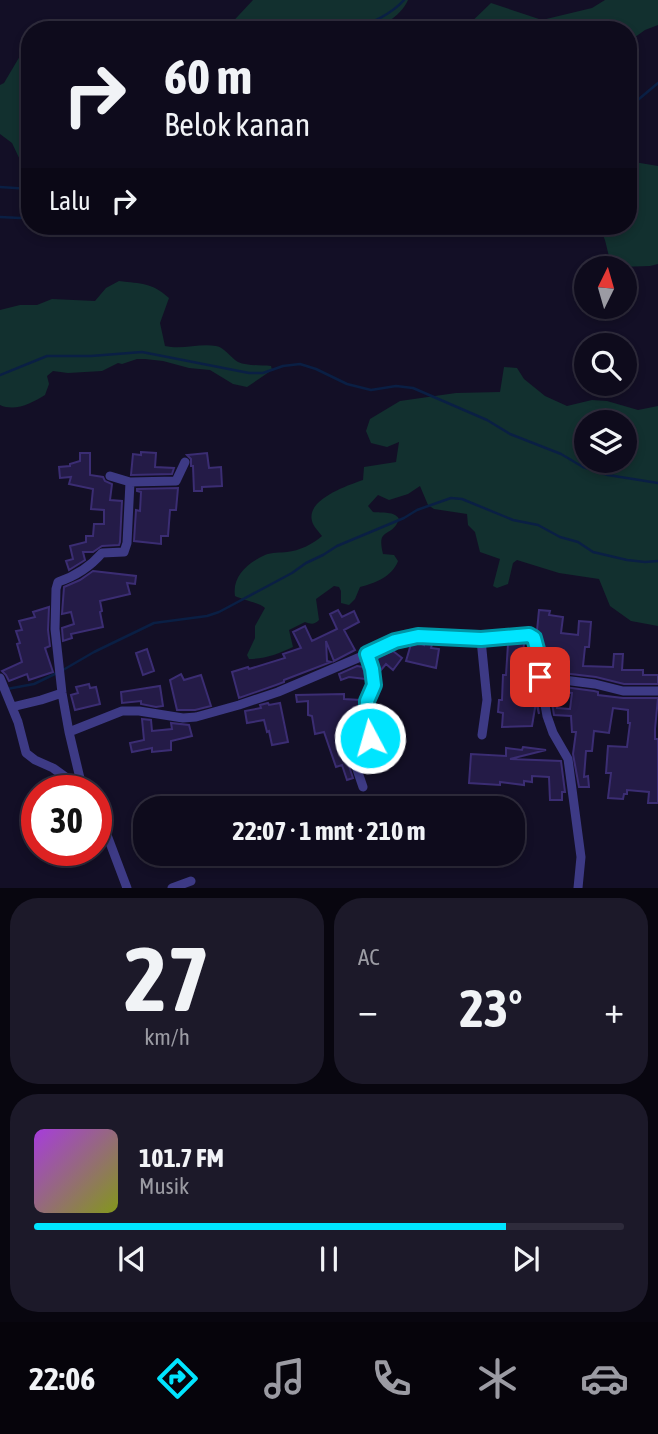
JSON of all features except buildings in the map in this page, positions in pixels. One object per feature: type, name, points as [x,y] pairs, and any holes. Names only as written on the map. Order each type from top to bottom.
[{"type":"street","points":[[110,476],[130,482],[176,481],[185,462]]},
{"type":"street","points":[[79,775],[62,693],[55,629],[57,585],[58,582],[92,565],[102,554],[124,552],[127,543],[130,482]]},
{"type":"street","points":[[69,732],[122,711],[196,717],[278,692],[395,641],[418,636],[481,639],[532,635],[537,649],[547,716],[568,759],[581,857],[578,888]]},
{"type":"street","points":[[481,639],[487,700],[482,735]]},
{"type":"street","points":[[363,787],[346,737],[369,734],[367,701],[374,685],[367,654]]},
{"type":"street","points":[[540,677],[595,684],[623,691],[658,691]]},
{"type":"street","points":[[0,678],[18,722],[26,753],[63,775]]},
{"type":"street","points":[[12,707],[62,693]]},
{"type":"street","points":[[112,848],[127,888]]},
{"type":"street","points":[[172,888],[191,881]]},
{"type":"green space","points":[[253,0],[408,0],[399,13],[389,21],[233,21]]},
{"type":"green space","points":[[605,0],[658,0],[658,25],[637,36],[637,21],[472,21],[491,3],[542,20],[592,8]]},
{"type":"green space","points":[[20,56],[21,162],[12,143],[0,134],[0,85],[4,83]]},
{"type":"green space","points":[[637,162],[658,166],[658,264],[637,266],[637,256],[609,255],[603,235],[637,235]]},
{"type":"green space","points":[[119,281],[151,286],[169,298],[160,323],[165,346],[216,346],[238,362],[271,366],[272,370],[247,387],[233,384],[210,370],[137,359],[118,363],[102,371],[53,371],[47,376],[49,384],[45,395],[17,407],[0,405],[0,310],[20,305],[37,305],[52,299],[95,301],[106,288]]},
{"type":"green space","points":[[504,367],[517,368],[524,379],[545,396],[567,406],[592,400],[607,401],[638,410],[658,406],[658,626],[631,621],[610,606],[599,579],[559,573],[517,560],[513,563],[508,584],[497,588],[493,586],[500,559],[480,552],[475,532],[468,525],[467,514],[434,509],[428,505],[420,486],[408,494],[389,500],[378,495],[368,506],[373,512],[391,514],[399,519],[393,529],[383,536],[381,545],[383,554],[394,555],[398,561],[392,571],[377,581],[360,587],[349,605],[341,603],[341,591],[334,586],[316,599],[319,620],[316,623],[305,622],[289,630],[293,647],[271,656],[249,659],[247,655],[255,638],[255,626],[265,608],[235,596],[236,582],[242,571],[265,555],[306,547],[318,539],[322,536],[313,523],[312,513],[315,506],[339,489],[363,480],[364,467],[396,462],[399,442],[387,447],[371,443],[366,431],[370,419],[400,401],[456,393],[500,392]]},
{"type":"waterway","points":[[373,21],[404,0]]},
{"type":"waterway","points":[[637,101],[658,83]]},
{"type":"waterway","points":[[0,187],[21,188]]},
{"type":"waterway","points":[[0,217],[21,218]]},
{"type":"waterway","points":[[0,375],[47,356],[142,352],[249,373],[263,373],[300,364],[347,384],[371,390],[396,386],[413,388],[487,420],[510,434],[561,454],[583,467],[608,475],[658,483]]},
{"type":"waterway","points":[[63,670],[154,623],[219,612],[337,546],[417,510],[451,498],[462,499],[513,520],[538,525],[560,537],[578,542],[593,552],[627,560],[658,561]]},
{"type":"waterway","points":[[7,689],[34,684],[57,673]]},
{"type":"route","points":[[370,738],[367,701],[374,685],[367,654],[395,641],[418,636],[481,639],[532,635],[537,649],[540,677]]}]
